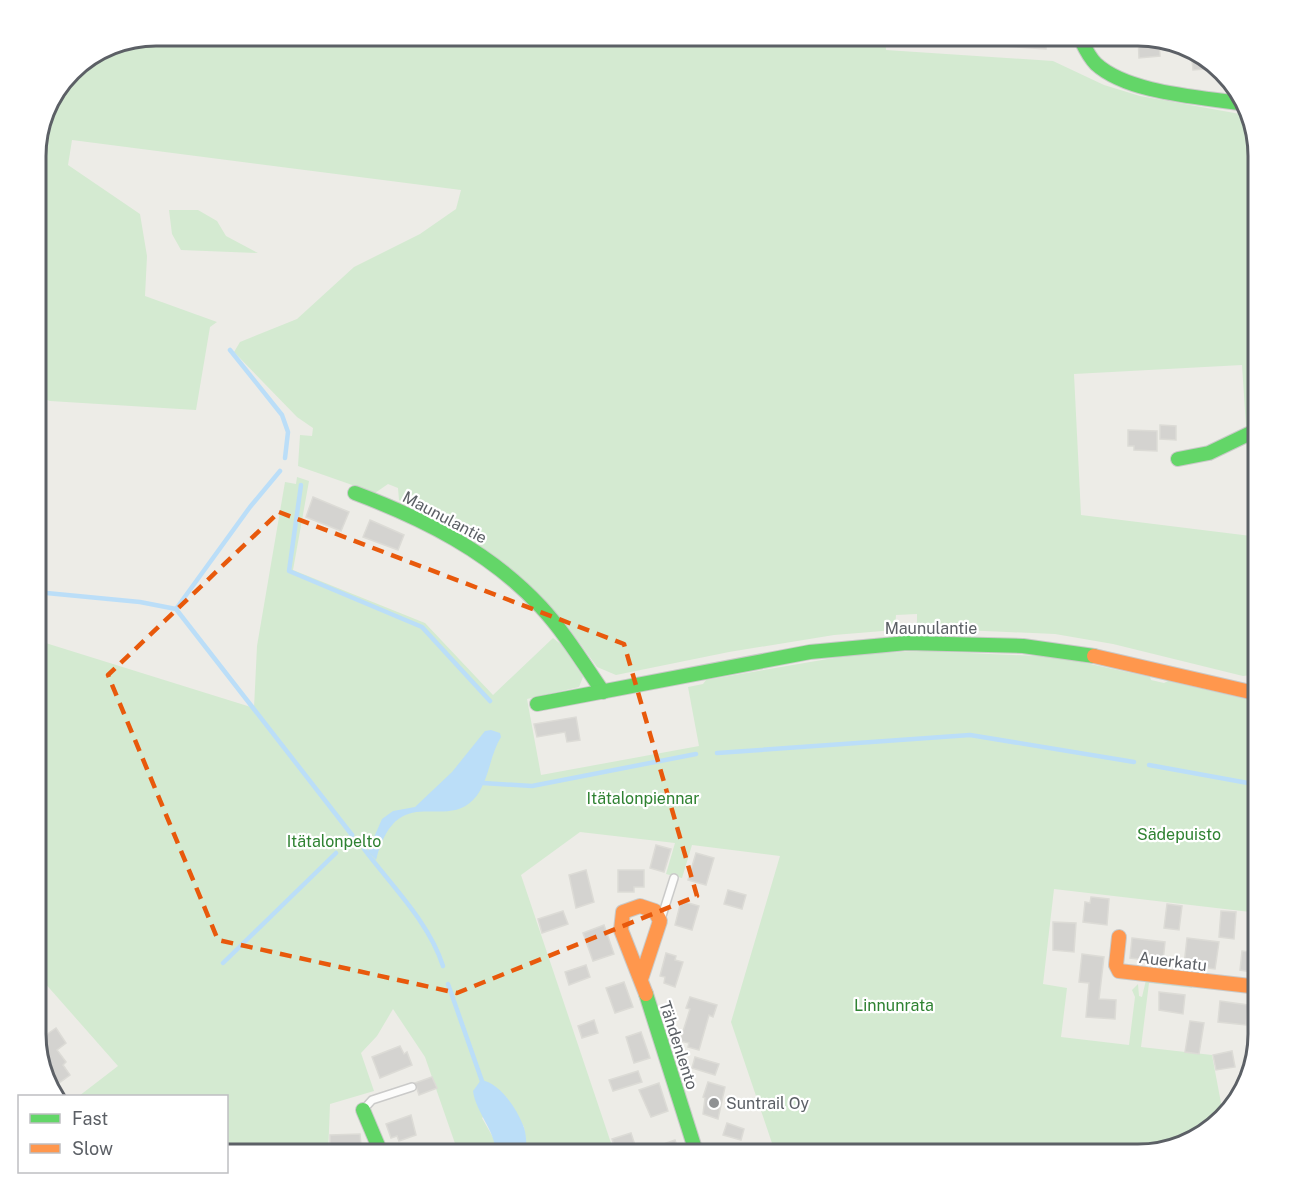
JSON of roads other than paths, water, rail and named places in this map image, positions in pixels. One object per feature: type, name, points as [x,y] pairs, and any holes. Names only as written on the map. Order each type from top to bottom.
[{"type":"street","points":[[1085,46],[1094,62],[1111,74],[1158,88],[1234,102]]},
{"type":"street","points":[[1178,459],[1188,460],[1205,454],[1248,434]]},
{"type":"street","name":"Maunulantie","points":[[355,493],[431,525],[489,560],[540,606],[563,634],[603,692]]},
{"type":"street","name":"Maunulantie","points":[[537,704],[819,651],[864,645],[927,643],[1023,646],[1087,654],[1248,691]]},
{"type":"street","name":"Tähdenlento","points":[[660,921],[650,907],[629,909],[623,912],[621,930],[641,979],[694,1144]]},
{"type":"street","points":[[641,979],[660,921]]},
{"type":"street","name":"Auerkatu","points":[[1119,937],[1116,966],[1119,971],[1248,986]]},
{"type":"street","points":[[363,1110],[377,1144]]},
{"type":"lane","points":[[660,921],[674,878]]},
{"type":"lane","points":[[363,1110],[372,1100],[412,1087]]},
{"type":"water","points":[[485,731],[500,733],[501,737],[486,778],[473,800],[461,808],[408,814],[396,821],[385,836],[376,860],[368,851],[382,819],[393,811],[415,807],[452,772]]},
{"type":"water","points":[[481,1080],[501,1091],[516,1111],[524,1129],[526,1144],[494,1144],[473,1091]]},
{"type":"waterway","points":[[230,350],[282,415],[288,432],[285,458]]},
{"type":"waterway","points":[[176,609],[250,507],[280,471]]},
{"type":"waterway","points":[[301,485],[289,571],[422,627],[490,701]]},
{"type":"waterway","points":[[47,593],[140,602],[176,609],[352,835]]},
{"type":"waterway","points":[[717,753],[970,735],[1134,762]]},
{"type":"waterway","points":[[483,783],[532,786],[696,754]]},
{"type":"waterway","points":[[1149,765],[1248,783]]},
{"type":"waterway","points":[[342,846],[352,835]]},
{"type":"waterway","points":[[364,849],[419,919],[429,934],[443,966]]},
{"type":"waterway","points":[[223,963],[336,853]]},
{"type":"waterway","points":[[448,984],[483,1084]]},
{"type":"place","name":"Suntrail Oy","points":[[714,1103]]},
{"type":"park label","name":"Itätalonpiennar","points":[[643,798]]},
{"type":"park label","name":"Sädepuisto","points":[[1179,834]]},
{"type":"park label","name":"Itätalonpelto","points":[[334,841]]},
{"type":"park label","name":"Linnunrata","points":[[894,1005]]}]
